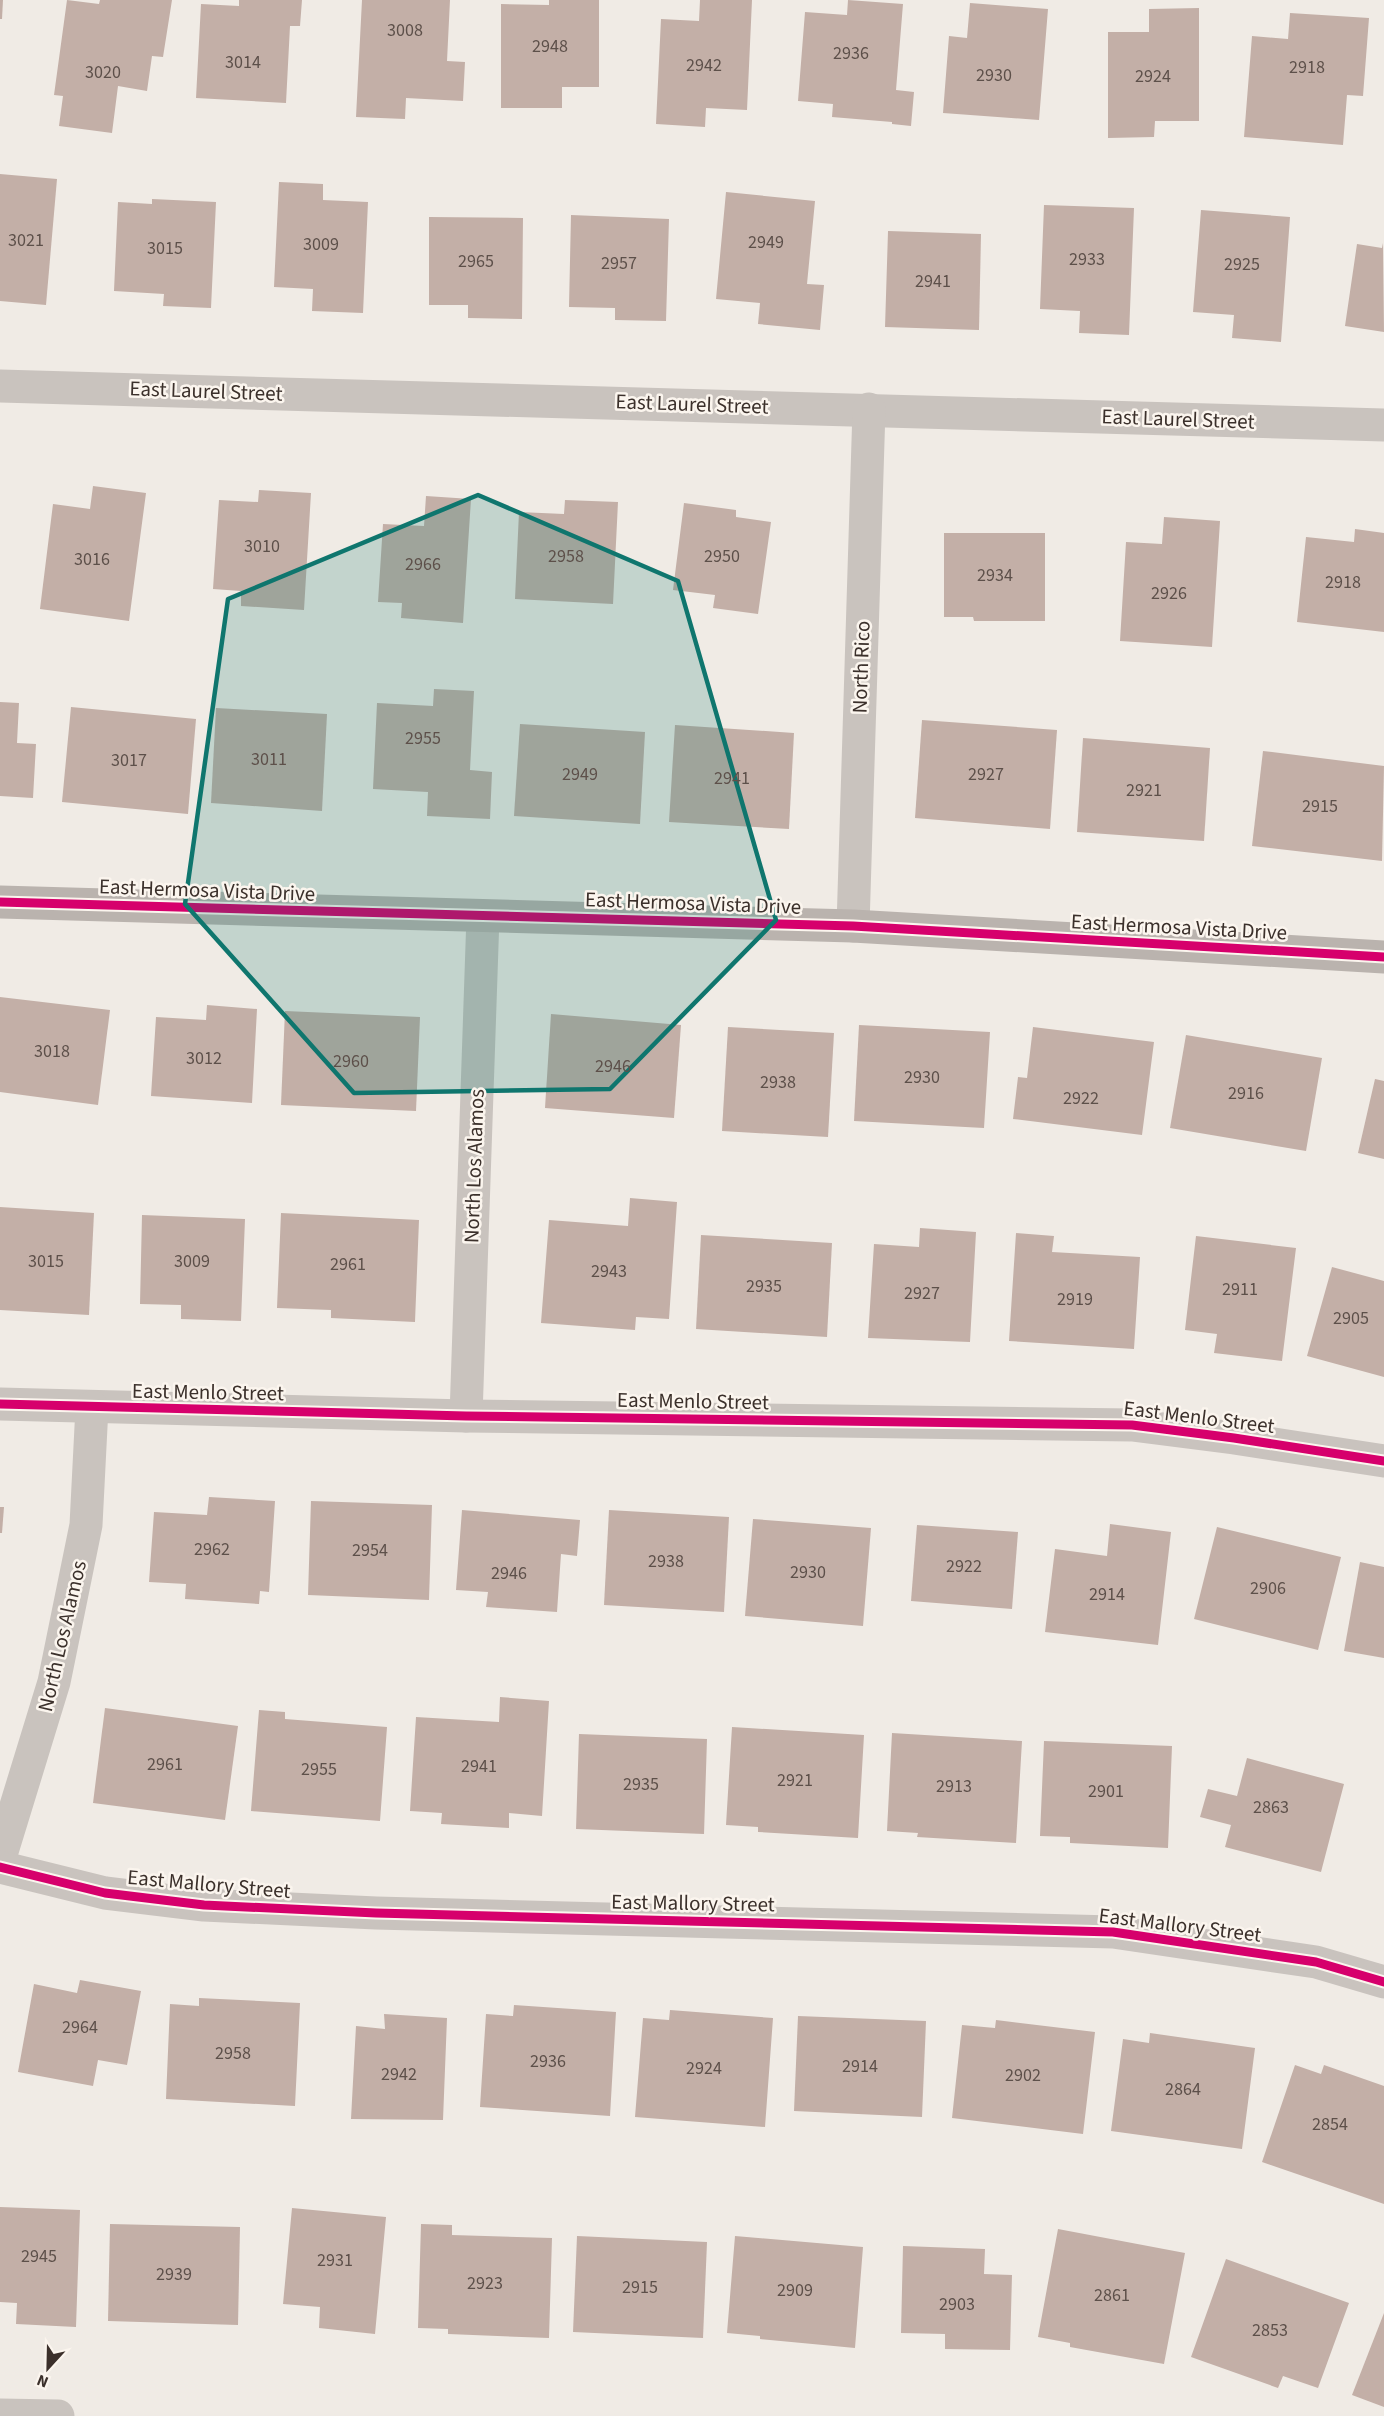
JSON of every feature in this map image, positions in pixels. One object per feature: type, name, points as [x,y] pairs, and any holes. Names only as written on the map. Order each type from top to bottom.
[{"type":"street","name":"East Laurel Street","points":[[0,386],[1384,425]]},
{"type":"street","name":"North Rico","points":[[853,926],[869,409]]},
{"type":"street","name":"East Hermosa Vista Drive","points":[[0,902],[853,926],[1384,957]]},
{"type":"street","name":"North Los Alamos","points":[[466,1416],[483,916]]},
{"type":"street","name":"East Menlo Street","points":[[0,1404],[466,1416],[1131,1425],[1384,1461]]},
{"type":"street","name":"North Los Alamos","points":[[0,1858],[57,1671],[86,1525],[92,1407]]},
{"type":"street","name":"East Mallory Street","points":[[0,1867],[105,1893],[204,1905],[376,1913],[1113,1932],[1317,1962],[1384,1982]]},
{"type":"street","points":[[0,2415],[58,2416]]},
{"type":"highlighted area","points":[[478,495],[678,581],[776,920],[610,1089],[354,1093],[185,904],[228,599]]},
{"type":"building","points":[[0,0],[3,0],[2,19],[0,19]]},
{"type":"building","points":[[67,0],[99,4],[100,0],[172,0],[163,57],[152,56],[147,91],[118,86],[112,133],[59,126],[63,96],[54,95]]},
{"type":"building","points":[[239,0],[302,0],[300,26],[290,26],[286,103],[196,98],[201,4],[239,6]]},
{"type":"building","points":[[362,0],[450,0],[447,61],[465,62],[463,101],[406,98],[405,119],[356,117]]},
{"type":"building","points":[[549,0],[599,0],[599,87],[562,87],[562,108],[501,108],[501,4],[549,5]]},
{"type":"building","points":[[700,0],[752,0],[747,110],[706,108],[705,127],[656,124],[661,19],[699,21]]},
{"type":"building","points":[[848,0],[903,4],[896,90],[914,92],[911,126],[892,124],[892,122],[832,117],[833,104],[798,101],[805,12],[847,15]]},
{"type":"building","points":[[970,3],[1048,9],[1039,120],[943,113],[949,36],[967,38]]},
{"type":"building","points":[[1199,8],[1199,121],[1155,121],[1154,137],[1108,138],[1108,32],[1149,32],[1149,9]]},
{"type":"building","points":[[1290,13],[1369,18],[1363,96],[1347,95],[1343,145],[1244,137],[1252,36],[1288,39]]},
{"type":"building","points":[[0,174],[57,179],[46,305],[0,301]]},
{"type":"building","points":[[279,182],[323,184],[323,200],[368,202],[363,313],[312,311],[313,289],[274,287]]},
{"type":"building","points":[[726,192],[815,201],[807,284],[824,285],[820,330],[758,324],[760,303],[716,299]]},
{"type":"building","points":[[152,199],[216,202],[211,308],[163,306],[164,294],[114,291],[118,202],[152,204]]},
{"type":"building","points":[[1044,205],[1134,208],[1129,335],[1079,333],[1080,311],[1040,309]]},
{"type":"building","points":[[1201,210],[1290,217],[1281,342],[1232,338],[1234,315],[1193,312]]},
{"type":"building","points":[[571,215],[669,219],[666,321],[615,320],[615,308],[569,307]]},
{"type":"building","points":[[429,217],[523,218],[522,319],[468,318],[468,305],[429,305]]},
{"type":"building","points":[[888,231],[981,234],[979,330],[885,327]]},
{"type":"building","points":[[1383,243],[1384,332],[1345,326],[1357,244],[1382,248]]},
{"type":"building","points":[[93,486],[146,493],[129,621],[40,609],[53,504],[90,509]]},
{"type":"building","points":[[259,490],[311,493],[304,610],[241,606],[241,591],[213,589],[219,500],[258,502]]},
{"type":"building","points":[[426,496],[471,499],[463,623],[401,618],[402,603],[378,602],[383,524],[424,526]]},
{"type":"building","points":[[565,500],[618,502],[613,604],[515,599],[519,512],[564,514]]},
{"type":"building","points":[[684,503],[736,510],[736,517],[771,522],[758,614],[713,608],[715,595],[673,590]]},
{"type":"building","points":[[1164,517],[1220,521],[1212,647],[1120,641],[1126,542],[1162,544]]},
{"type":"building","points":[[1355,529],[1384,533],[1384,632],[1297,622],[1306,537],[1354,542]]},
{"type":"building","points":[[944,533],[1045,533],[1045,621],[974,621],[973,617],[944,617]]},
{"type":"building","points":[[434,689],[474,691],[470,770],[492,772],[490,819],[427,816],[428,792],[373,789],[377,703],[433,706]]},
{"type":"building","points":[[0,702],[19,703],[17,743],[36,744],[33,798],[0,796]]},
{"type":"building","points":[[71,707],[196,719],[188,814],[62,802]]},
{"type":"building","points":[[216,708],[327,714],[322,811],[211,803]]},
{"type":"building","points":[[922,720],[1057,730],[1050,829],[915,818]]},
{"type":"building","points":[[520,724],[645,732],[640,824],[514,816]]},
{"type":"building","points":[[675,725],[794,733],[789,829],[669,822]]},
{"type":"building","points":[[1083,738],[1210,748],[1204,841],[1077,832]]},
{"type":"building","points":[[1263,751],[1384,766],[1382,861],[1252,846]]},
{"type":"building","points":[[0,997],[110,1010],[98,1105],[0,1092]]},
{"type":"building","points":[[207,1005],[257,1009],[252,1103],[151,1096],[156,1017],[206,1020]]},
{"type":"building","points":[[285,1011],[420,1017],[416,1111],[281,1105]]},
{"type":"building","points":[[551,1014],[681,1025],[674,1118],[545,1108]]},
{"type":"building","points":[[859,1025],[990,1032],[984,1128],[854,1121]]},
{"type":"building","points":[[728,1027],[834,1033],[828,1137],[722,1131]]},
{"type":"building","points":[[1033,1027],[1154,1042],[1142,1135],[1013,1119],[1018,1077],[1027,1078]]},
{"type":"building","points":[[1186,1035],[1322,1058],[1306,1151],[1170,1128]]},
{"type":"building","points":[[1375,1079],[1384,1081],[1384,1159],[1358,1153]]},
{"type":"building","points":[[630,1198],[677,1202],[669,1319],[636,1317],[635,1330],[541,1323],[549,1220],[628,1226]]},
{"type":"building","points":[[0,1207],[94,1213],[89,1315],[0,1310]]},
{"type":"building","points":[[281,1213],[419,1220],[415,1322],[331,1318],[331,1310],[277,1308]]},
{"type":"building","points":[[142,1215],[245,1219],[241,1321],[181,1319],[181,1305],[140,1304]]},
{"type":"building","points":[[920,1228],[976,1232],[970,1342],[868,1338],[874,1244],[919,1247]]},
{"type":"building","points":[[1016,1233],[1054,1236],[1052,1252],[1140,1257],[1134,1349],[1009,1341]]},
{"type":"building","points":[[701,1235],[832,1243],[827,1337],[696,1329]]},
{"type":"building","points":[[1196,1236],[1296,1248],[1282,1361],[1214,1353],[1217,1334],[1185,1330]]},
{"type":"building","points":[[1332,1267],[1384,1281],[1384,1377],[1307,1356]]},
{"type":"building","points":[[209,1497],[275,1501],[269,1592],[260,1591],[259,1604],[185,1599],[186,1584],[149,1582],[154,1512],[207,1515]]},
{"type":"building","points":[[311,1501],[432,1505],[429,1600],[308,1595]]},
{"type":"building","points":[[0,1507],[4,1507],[2,1533],[0,1533]]},
{"type":"building","points":[[462,1510],[580,1520],[577,1556],[561,1554],[557,1612],[486,1607],[488,1592],[456,1590]]},
{"type":"building","points":[[609,1510],[729,1517],[724,1612],[604,1605]]},
{"type":"building","points":[[753,1519],[871,1528],[863,1626],[745,1616]]},
{"type":"building","points":[[1110,1524],[1171,1532],[1158,1645],[1045,1632],[1055,1549],[1107,1556]]},
{"type":"building","points":[[917,1525],[1018,1532],[1012,1609],[911,1601]]},
{"type":"building","points":[[1217,1527],[1341,1557],[1318,1650],[1194,1619]]},
{"type":"building","points":[[1360,1562],[1384,1567],[1384,1658],[1344,1651]]},
{"type":"building","points":[[500,1697],[549,1701],[542,1816],[509,1813],[509,1828],[441,1824],[442,1813],[410,1811],[416,1717],[499,1722]]},
{"type":"building","points":[[105,1708],[238,1726],[225,1820],[93,1803]]},
{"type":"building","points":[[259,1710],[285,1712],[285,1719],[387,1727],[380,1821],[251,1811]]},
{"type":"building","points":[[732,1727],[864,1735],[858,1838],[758,1832],[758,1827],[726,1825]]},
{"type":"building","points":[[892,1733],[1022,1741],[1016,1843],[917,1837],[918,1833],[887,1831]]},
{"type":"building","points":[[579,1734],[707,1739],[704,1834],[576,1829]]},
{"type":"building","points":[[1044,1741],[1172,1746],[1168,1848],[1070,1843],[1070,1837],[1040,1836]]},
{"type":"building","points":[[1247,1758],[1344,1784],[1321,1872],[1225,1847],[1231,1825],[1200,1817],[1208,1789],[1237,1796]]},
{"type":"building","points":[[80,1980],[141,1991],[127,2065],[98,2060],[93,2086],[18,2072],[34,1984],[77,1993]]},
{"type":"building","points":[[199,1998],[300,2003],[295,2106],[166,2099],[170,2004],[199,2006]]},
{"type":"building","points":[[514,2005],[616,2012],[610,2116],[480,2107],[486,2014],[513,2016]]},
{"type":"building","points":[[670,2010],[773,2018],[765,2127],[635,2117],[643,2018],[669,2020]]},
{"type":"building","points":[[384,2014],[447,2018],[443,2120],[351,2119],[356,2026],[385,2029]]},
{"type":"building","points":[[798,2016],[926,2021],[922,2117],[794,2111]]},
{"type":"building","points":[[996,2020],[1095,2032],[1083,2134],[952,2118],[962,2025],[995,2028]]},
{"type":"building","points":[[1150,2033],[1255,2048],[1242,2149],[1111,2131],[1123,2039],[1149,2043]]},
{"type":"building","points":[[1295,2065],[1321,2074],[1324,2065],[1384,2086],[1384,2204],[1262,2162]]},
{"type":"building","points":[[0,2207],[80,2210],[76,2327],[16,2324],[17,2303],[0,2302]]},
{"type":"building","points":[[292,2208],[386,2217],[375,2334],[319,2328],[320,2307],[283,2304]]},
{"type":"building","points":[[110,2224],[240,2227],[238,2325],[108,2321]]},
{"type":"building","points":[[421,2224],[452,2225],[452,2235],[552,2238],[549,2338],[448,2334],[448,2329],[418,2328]]},
{"type":"building","points":[[1058,2229],[1185,2253],[1164,2364],[1070,2347],[1070,2343],[1038,2337]]},
{"type":"building","points":[[577,2236],[707,2242],[703,2338],[573,2332]]},
{"type":"building","points":[[735,2236],[863,2247],[855,2348],[760,2339],[760,2336],[727,2333]]},
{"type":"building","points":[[903,2246],[985,2249],[984,2274],[1012,2275],[1010,2350],[945,2349],[945,2334],[901,2333]]},
{"type":"building","points":[[1226,2259],[1349,2303],[1318,2388],[1283,2376],[1278,2388],[1191,2357]]},
{"type":"building","points":[[1384,2313],[1384,2407],[1352,2395]]},
{"type":"cycle path","points":[[0,902],[853,926],[1384,957]]},
{"type":"cycle path","points":[[0,1404],[466,1416],[1132,1425],[1384,1461]]},
{"type":"cycle path","points":[[0,1867],[105,1893],[204,1905],[376,1913],[1113,1932],[1316,1962],[1384,1982]]}]
